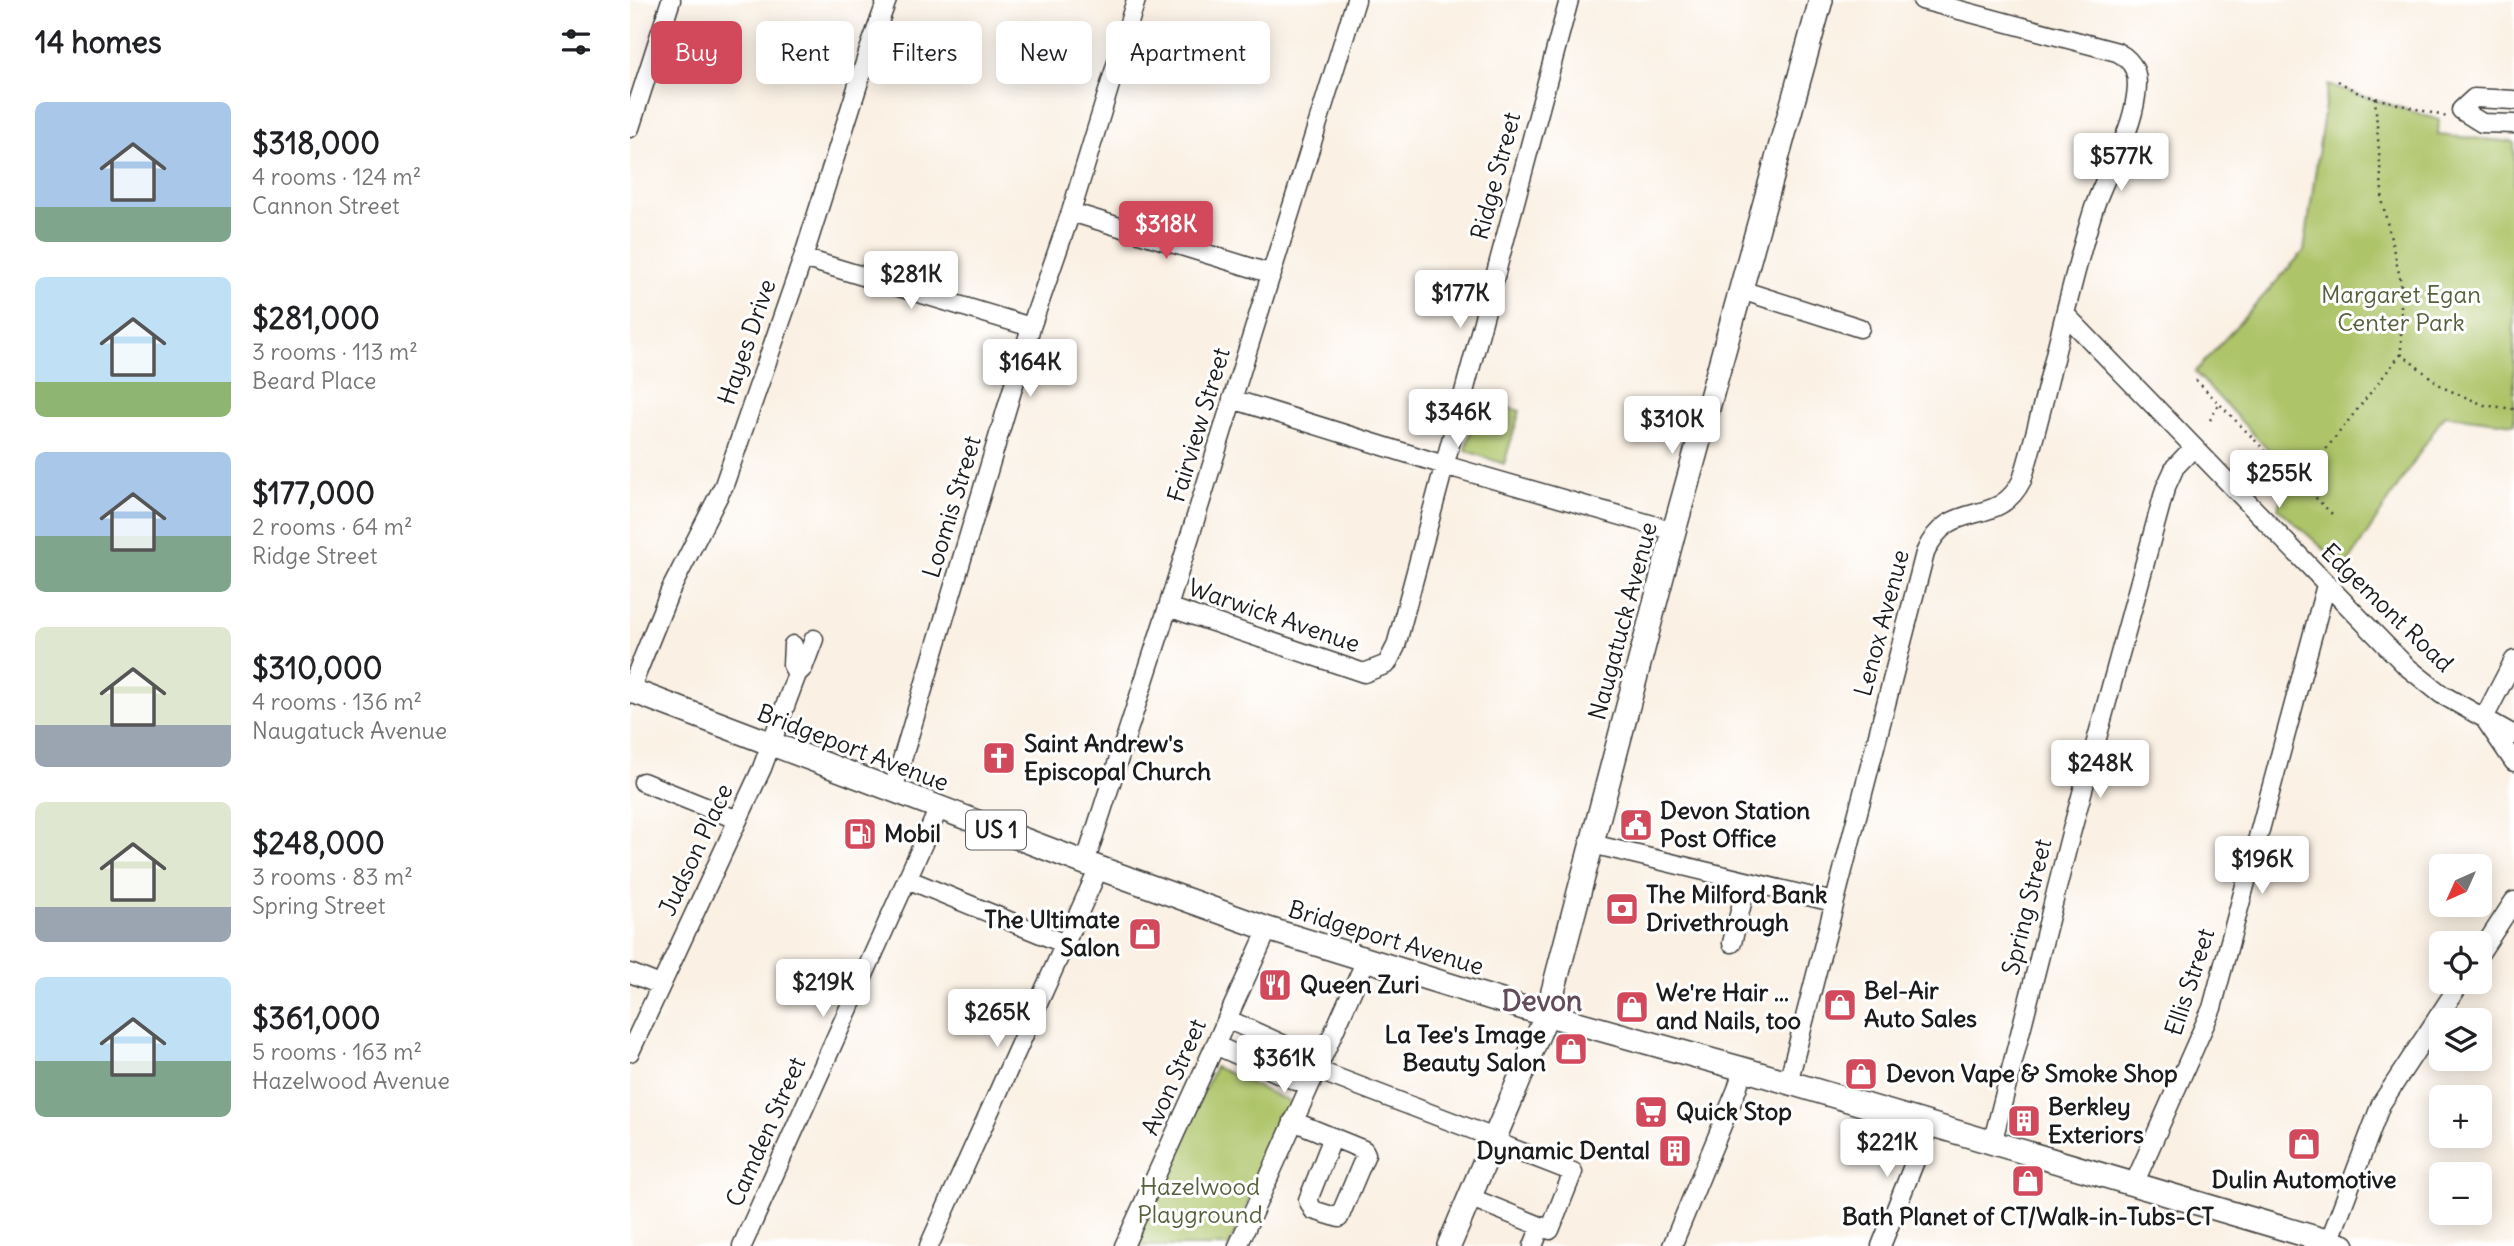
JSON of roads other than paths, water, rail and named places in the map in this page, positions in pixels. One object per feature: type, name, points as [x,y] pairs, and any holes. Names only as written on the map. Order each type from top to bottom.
[{"type":"main road","name":"Naugatuck Avenue","points":[[1449,1246],[1547,1014],[1674,531],[1821,0]]},
{"type":"main road","name":"Bridgeport Avenue","points":[[630,690],[1092,866],[1268,929],[1547,1014],[2134,1184],[2324,1243]]},
{"type":"street","points":[[630,128],[671,0]]},
{"type":"street","name":"Hayes Drive","points":[[630,690],[670,591],[724,485],[803,258],[887,0]]},
{"type":"street","name":"Loomis Street","points":[[893,790],[1031,327],[1071,212],[1136,0]]},
{"type":"street","name":"Fairview Street","points":[[929,1246],[1065,944],[1092,866],[1168,607],[1356,0]]},
{"type":"street","name":"Ridge Street","points":[[1364,673],[1387,664],[1396,646],[1569,0]]},
{"type":"street","name":"Lenox Avenue","points":[[1788,1083],[1925,554],[1933,537],[1948,522],[2002,505],[2018,489],[2026,468],[2092,213],[2131,117],[2136,96],[2136,68],[2131,61],[2117,52],[1922,0]]},
{"type":"street","points":[[2514,100],[2474,98],[2461,110],[2482,123],[2514,124]]},
{"type":"street","points":[[1071,212],[1272,274]]},
{"type":"street","points":[[803,258],[1031,327]]},
{"type":"street","points":[[1741,290],[1860,328]]},
{"type":"street","name":"Edgemont Road","points":[[2066,315],[2326,585],[2420,678],[2441,694],[2514,735]]},
{"type":"street","points":[[1232,399],[1444,465],[1674,531]]},
{"type":"street","name":"Spring Street","points":[[1992,1144],[2070,837],[2165,489],[2175,467],[2194,447]]},
{"type":"street","name":"Ellis Street","points":[[2134,1184],[2212,1008],[2326,585]]},
{"type":"street","name":"Warwick Avenue","points":[[1168,607],[1364,673]]},
{"type":"street","name":"Judson Place","points":[[630,1052],[738,820],[797,674],[803,668],[814,639]]},
{"type":"street","points":[[793,645],[792,665],[797,674]]},
{"type":"street","points":[[2514,660],[2484,718],[2514,762]]},
{"type":"street","points":[[643,782],[738,820]]},
{"type":"street","name":"Camden Street","points":[[742,1246],[939,808]]},
{"type":"street","points":[[1592,844],[1833,902]]},
{"type":"street","points":[[907,879],[1065,944]]},
{"type":"street","points":[[1732,943],[1747,883]]},
{"type":"street","points":[[2492,935],[2514,901]]},
{"type":"street","name":"Avon Street","points":[[1124,1246],[1268,929]]},
{"type":"street","points":[[1238,1246],[1366,960]]},
{"type":"street","points":[[630,973],[660,985]]},
{"type":"street","points":[[2324,1243],[2381,1104],[2453,994]]},
{"type":"street","points":[[1227,1018],[1292,1048],[1296,1055],[1287,1077]]},
{"type":"street","points":[[1215,1045],[1309,1087]]},
{"type":"street","points":[[1672,1246],[1744,1069]]},
{"type":"street","points":[[1317,1070],[1484,1134],[1573,1172],[1550,1230],[1469,1197]]},
{"type":"street","points":[[1293,1121],[1333,1138]]},
{"type":"street","points":[[1881,1246],[1929,1125]]},
{"type":"street","points":[[1533,1246],[1541,1226]]},
{"type":"place","name":"Saint Andrew's Episcopal Church","points":[[999,758]]},
{"type":"place","name":"Devon Station Post Office","points":[[1636,825]]},
{"type":"place","name":"Mobil","points":[[860,834]]},
{"type":"place","name":"The Milford Bank Drivethrough","points":[[1622,909]]},
{"type":"place","name":"The Ultimate Salon","points":[[1145,934]]},
{"type":"place","name":"Queen Zuri","points":[[1275,985]]},
{"type":"place","name":"Bel-Air Auto Sales","points":[[1840,1005]]},
{"type":"place","name":"We're Hair ... and Nails, too","points":[[1632,1007]]},
{"type":"place","name":"La Tee's Image Beauty Salon","points":[[1571,1049]]},
{"type":"place","name":"Devon Vape & Smoke Shop","points":[[1861,1074]]},
{"type":"place","name":"Quick Stop","points":[[1651,1112]]},
{"type":"place","name":"Berkley Exteriors","points":[[2024,1121]]},
{"type":"place","name":"Dulin Automotive","points":[[2304,1144]]},
{"type":"place","name":"Dynamic Dental","points":[[1675,1151]]},
{"type":"place","name":"Bath Planet of CT/Walk-in-Tubs-CT","points":[[2028,1181]]},
{"type":"district","name":"Devon","points":[[1542,1001]]},
{"type":"park label","name":"Margaret Egan Center Park","points":[[2401,309]]},
{"type":"park label","name":"Hazelwood Playground","points":[[1200,1201]]}]
